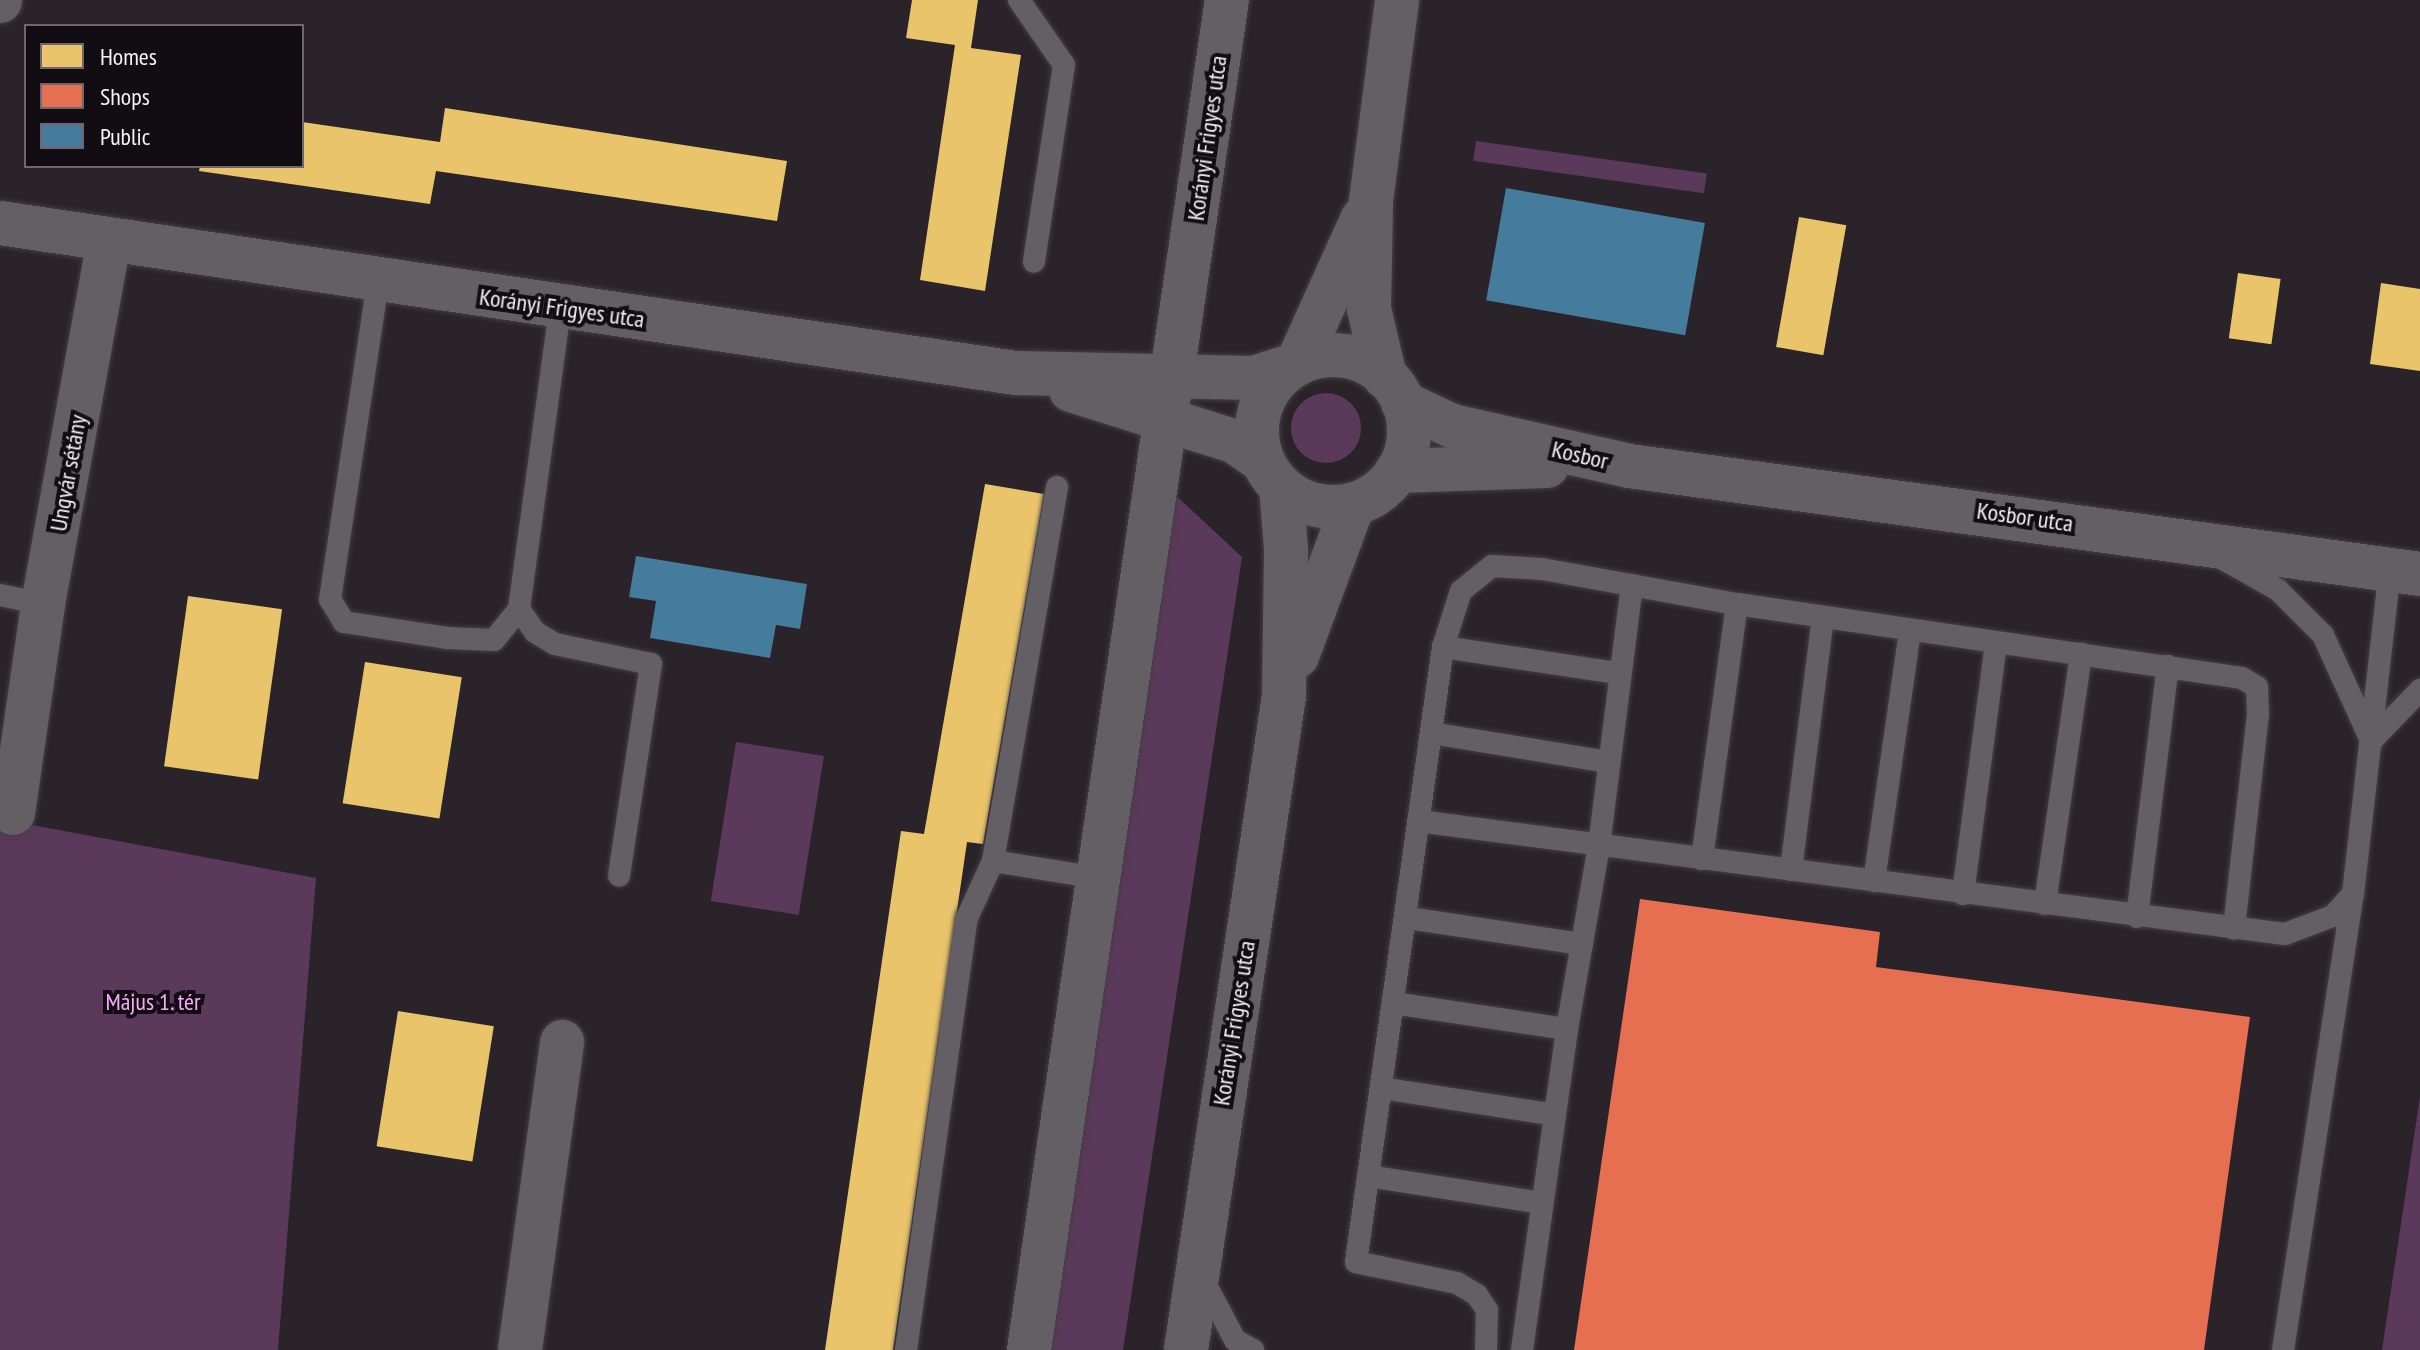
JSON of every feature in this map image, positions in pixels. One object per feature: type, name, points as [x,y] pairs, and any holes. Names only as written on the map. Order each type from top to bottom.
[{"type":"street","name":"Korányi Frigyes utca","points":[[1029,1350],[1227,0]]},
{"type":"street","points":[[1394,390],[1341,356],[1318,356],[1297,364],[1280,377],[1261,406],[1256,425],[1272,474],[1318,506],[1353,505],[1385,486],[1397,471],[1408,438],[1394,390],[1369,309],[1371,201],[1397,0]]},
{"type":"street","points":[[1297,364],[1371,201]]},
{"type":"street","points":[[0,223],[109,242]]},
{"type":"street","name":"Korányi Frigyes utca","points":[[109,242],[1016,373],[1169,398],[1254,378],[1297,364]]},
{"type":"street","name":"Ungvár sétány","points":[[13,813],[43,604],[109,242]]},
{"type":"street","name":"Kosbor","points":[[1394,390],[1452,426],[1629,466]]},
{"type":"street","name":"Korányi Frigyes utca","points":[[1169,398],[1234,441],[1272,474],[1286,549],[1284,696],[1186,1350]]},
{"type":"street","name":"Kosbor","points":[[1397,471],[1448,466],[1629,466]]},
{"type":"street","name":"Kosbor utca","points":[[1629,466],[2405,572]]},
{"type":"street","name":"Korányi Frigyes utca","points":[[1284,696],[1353,505]]},
{"type":"street","points":[[520,1350],[562,1042]]},
{"type":"lane","points":[[1019,0],[1064,65],[1034,262]]},
{"type":"lane","points":[[378,282],[330,599],[344,622],[494,640],[519,609],[560,308]]},
{"type":"lane","points":[[906,1350],[967,918],[993,861],[1057,487]]},
{"type":"lane","points":[[2190,542],[2278,590],[2323,635],[2371,741]]},
{"type":"lane","points":[[1486,1350],[1487,1310],[1477,1295],[1457,1283],[1356,1262],[1408,918],[1418,821],[1443,647],[1461,591],[1492,566],[1632,585],[1910,631],[2242,678],[2257,687],[2258,714],[2234,929]]},
{"type":"lane","points":[[2283,1350],[2353,894],[2371,741],[2405,572]]},
{"type":"lane","points":[[1522,1350],[1567,1029],[1599,846],[1618,673],[1632,585]]},
{"type":"lane","points":[[0,595],[43,604]]},
{"type":"lane","points":[[1702,859],[1737,604]]},
{"type":"lane","points":[[519,609],[535,632],[555,644],[651,664],[619,876]]},
{"type":"lane","points":[[1791,870],[1823,617]]},
{"type":"lane","points":[[1874,881],[1910,631]]},
{"type":"lane","points":[[1963,894],[1996,643]]},
{"type":"lane","points":[[1443,647],[1618,673]]},
{"type":"lane","points":[[2045,904],[2081,654]]},
{"type":"lane","points":[[2137,917],[2168,666]]},
{"type":"lane","points":[[2371,741],[2420,690]]},
{"type":"lane","points":[[1431,733],[1608,762]]},
{"type":"lane","points":[[1418,821],[2285,934],[2333,916],[2353,894]]},
{"type":"lane","points":[[993,861],[1098,878]]},
{"type":"lane","points":[[1408,918],[1582,944]]},
{"type":"lane","points":[[1393,1003],[1567,1029]]},
{"type":"lane","points":[[1381,1088],[1555,1115]]},
{"type":"lane","points":[[1368,1176],[1542,1203]]},
{"type":"lane","points":[[1198,1265],[1215,1310],[1235,1340],[1253,1350]]},
{"type":"green space","points":[[1476,141],[1707,173],[1704,193],[1473,161]]},
{"type":"green space","points":[[1326,393],[1351,403],[1361,428],[1351,453],[1326,463],[1301,453],[1291,428],[1301,403]]},
{"type":"green space","points":[[1171,491],[1242,557],[1123,1350],[1049,1350]]},
{"type":"green space","points":[[736,742],[824,756],[799,915],[711,901]]},
{"type":"green space","name":"Május 1. tér","points":[[0,819],[316,878],[278,1350],[0,1350]]},
{"type":"green space","points":[[2420,1097],[2420,1350],[2382,1350]]},
{"type":"building: Homes","points":[[912,0],[978,0],[971,48],[1021,55],[985,291],[920,280],[955,45],[906,38]]},
{"type":"building: Homes","points":[[445,108],[787,161],[777,221],[436,171],[430,204],[199,171],[200,168],[304,168],[304,122],[440,142]]},
{"type":"building: Homes","points":[[1799,217],[1846,225],[1823,355],[1776,347]]},
{"type":"building: Homes","points":[[2238,273],[2281,279],[2271,344],[2229,338]]},
{"type":"building: Homes","points":[[2381,283],[2420,289],[2420,371],[2370,364]]},
{"type":"building: Homes","points":[[985,484],[1044,494],[983,844],[967,842],[893,1350],[825,1350],[901,831],[924,834]]},
{"type":"building: Homes","points":[[188,596],[282,609],[258,780],[164,766]]},
{"type":"building: Homes","points":[[365,662],[462,677],[439,819],[343,803]]},
{"type":"building: Homes","points":[[398,1011],[494,1026],[472,1161],[377,1146]]},
{"type":"building: Shops","points":[[1640,899],[1880,932],[1876,967],[2250,1017],[2204,1350],[1574,1350]]},
{"type":"building: Public","points":[[1506,188],[1705,223],[1685,335],[1486,300]]},
{"type":"building: Public","points":[[636,556],[807,584],[800,629],[776,625],[770,658],[650,638],[656,601],[629,597]]}]
